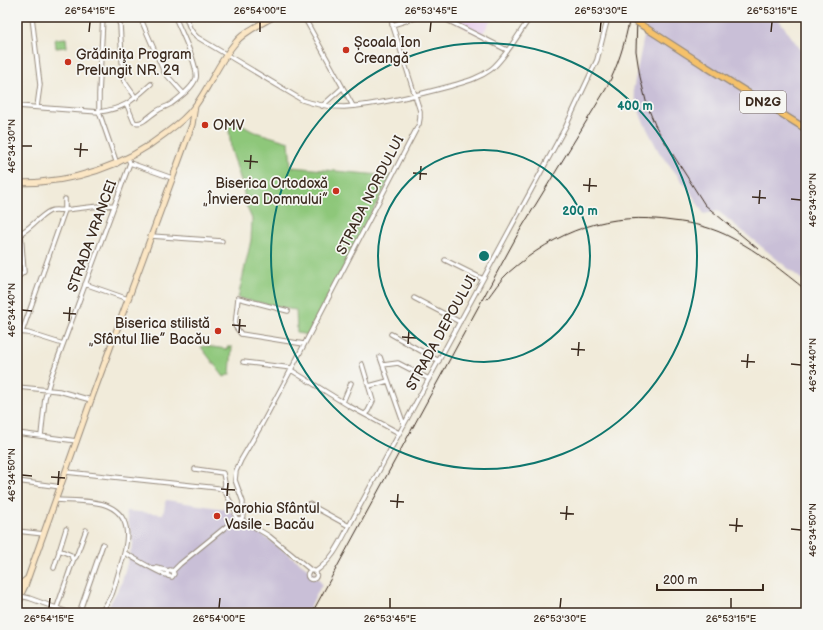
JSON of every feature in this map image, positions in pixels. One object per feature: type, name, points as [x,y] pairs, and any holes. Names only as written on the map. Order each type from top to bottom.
[{"type":"main road","name":"DN2G","points":[[629,17],[806,128]]},
{"type":"street","points":[[32,17],[40,90],[37,107]]},
{"type":"street","points":[[103,17],[99,112],[117,164]]},
{"type":"street","points":[[117,17],[120,25],[124,81],[136,98]]},
{"type":"street","points":[[140,17],[164,72],[183,93]]},
{"type":"street","points":[[126,105],[134,122],[138,124],[150,115],[171,104],[191,86],[195,80],[196,74],[192,58],[175,17]]},
{"type":"street","points":[[186,17],[192,32],[227,55],[302,100],[322,106],[353,106],[416,96],[474,79],[485,74],[497,65],[530,17]]},
{"type":"street","points":[[17,183],[71,178],[129,161],[159,139],[184,118],[195,106],[236,41],[273,17]]},
{"type":"street","points":[[304,17],[353,106]]},
{"type":"street","name":"STRADA NORDULUI","points":[[239,515],[243,505],[243,499],[236,484],[236,470],[240,460],[262,424],[292,369],[415,133],[420,118],[420,111],[416,96],[390,17]]},
{"type":"street","points":[[392,25],[418,17]]},
{"type":"street","points":[[441,17],[507,50]]},
{"type":"street","name":"STRADA DEPOULUI","points":[[239,515],[269,536],[313,573],[322,568],[331,558],[350,526],[572,114],[597,60],[608,17]]},
{"type":"street","points":[[17,106],[99,112],[126,105],[151,84]]},
{"type":"street","points":[[322,106],[342,88]]},
{"type":"street","points":[[18,605],[19,594],[28,578],[91,400],[192,125],[195,106]]},
{"type":"street","points":[[184,118],[192,125]]},
{"type":"street","points":[[129,161],[172,178]]},
{"type":"street","name":"STRADA VRANCEI","points":[[41,436],[47,390],[129,161]]},
{"type":"street","points":[[19,332],[65,210],[65,199]]},
{"type":"street","points":[[17,278],[24,272],[19,234],[36,221],[50,211],[114,205]]},
{"type":"street","points":[[151,236],[222,241]]},
{"type":"street","points":[[445,260],[483,279]]},
{"type":"street","points":[[85,284],[128,299]]},
{"type":"street","points":[[288,311],[238,298],[235,326],[241,334],[304,344]]},
{"type":"street","points":[[414,298],[460,322]]},
{"type":"street","points":[[17,321],[19,332]]},
{"type":"street","points":[[19,332],[63,344]]},
{"type":"street","points":[[391,334],[439,361]]},
{"type":"street","points":[[380,357],[404,425]]},
{"type":"street","points":[[243,362],[292,369],[343,402],[399,433]]},
{"type":"street","points":[[383,365],[398,363],[429,379]]},
{"type":"street","points":[[362,364],[373,401],[365,414]]},
{"type":"street","points":[[369,386],[388,381]]},
{"type":"street","points":[[343,402],[351,383]]},
{"type":"street","points":[[17,387],[69,393],[91,400]]},
{"type":"street","points":[[17,433],[77,441]]},
{"type":"street","points":[[125,553],[153,568],[170,572],[239,515],[224,490],[225,483],[223,473],[195,469]]},
{"type":"street","points":[[66,472],[218,488],[224,490]]},
{"type":"street","points":[[17,481],[61,487]]},
{"type":"street","points":[[56,500],[108,505],[121,516],[127,531],[127,546],[112,595],[101,613]]},
{"type":"street","points":[[309,504],[350,526]]},
{"type":"street","points":[[54,568],[66,529]]},
{"type":"street","points":[[17,530],[44,534]]},
{"type":"street","points":[[54,613],[73,560],[76,557],[86,530]]},
{"type":"street","points":[[79,613],[103,544]]},
{"type":"street","points":[[59,550],[72,555],[73,560]]},
{"type":"street","points":[[17,587],[28,578]]},
{"type":"street","points":[[19,594],[70,613]]},
{"type":"street","points":[[18,605],[24,600],[32,599]]},
{"type":"shaded area","points":[[445,17],[493,17],[481,36]]},
{"type":"shaded area","points":[[646,17],[777,17],[806,57],[806,283],[718,211],[704,214],[690,191],[659,152],[642,119],[633,90],[647,22]]},
{"type":"shaded area","points":[[166,500],[225,509],[314,573],[322,584],[307,613],[105,613],[121,584],[133,544],[126,511],[163,514]]},
{"type":"green space","points":[[66,38],[67,47],[56,48],[55,39]]},
{"type":"green space","points":[[231,119],[252,131],[289,142],[291,167],[391,176],[308,335],[297,333],[296,310],[238,298],[251,240],[252,219],[246,205],[243,187],[231,149],[228,120]]},
{"type":"green space","points":[[204,346],[227,349],[227,347],[232,347],[230,374],[224,377],[201,347]]},
{"type":"railway","points":[[312,613],[519,232],[606,89],[621,54],[630,17]]},
{"type":"railway","points":[[637,17],[636,51],[640,77],[647,105],[655,125],[705,205],[758,249]]},
{"type":"railway","points":[[487,299],[508,273],[545,245],[585,227],[627,219],[650,219],[681,222],[703,226],[718,231],[742,243],[806,290]]},
{"type":"place","name":"Școala Ion Creangă","points":[[346,50]]},
{"type":"place","name":"Grădiniţa Program Prelungit NR. 29","points":[[68,62]]},
{"type":"place","name":"OMV","points":[[205,125]]},
{"type":"place","name":"Biserica Ortodoxă „Învierea Domnului”","points":[[336,191]]},
{"type":"place","name":"Biserica stilistă „Sfântul Ilie” Bacău","points":[[218,331]]},
{"type":"place","name":"Parohia Sfântul Vasile - Bacău","points":[[217,516]]}]
